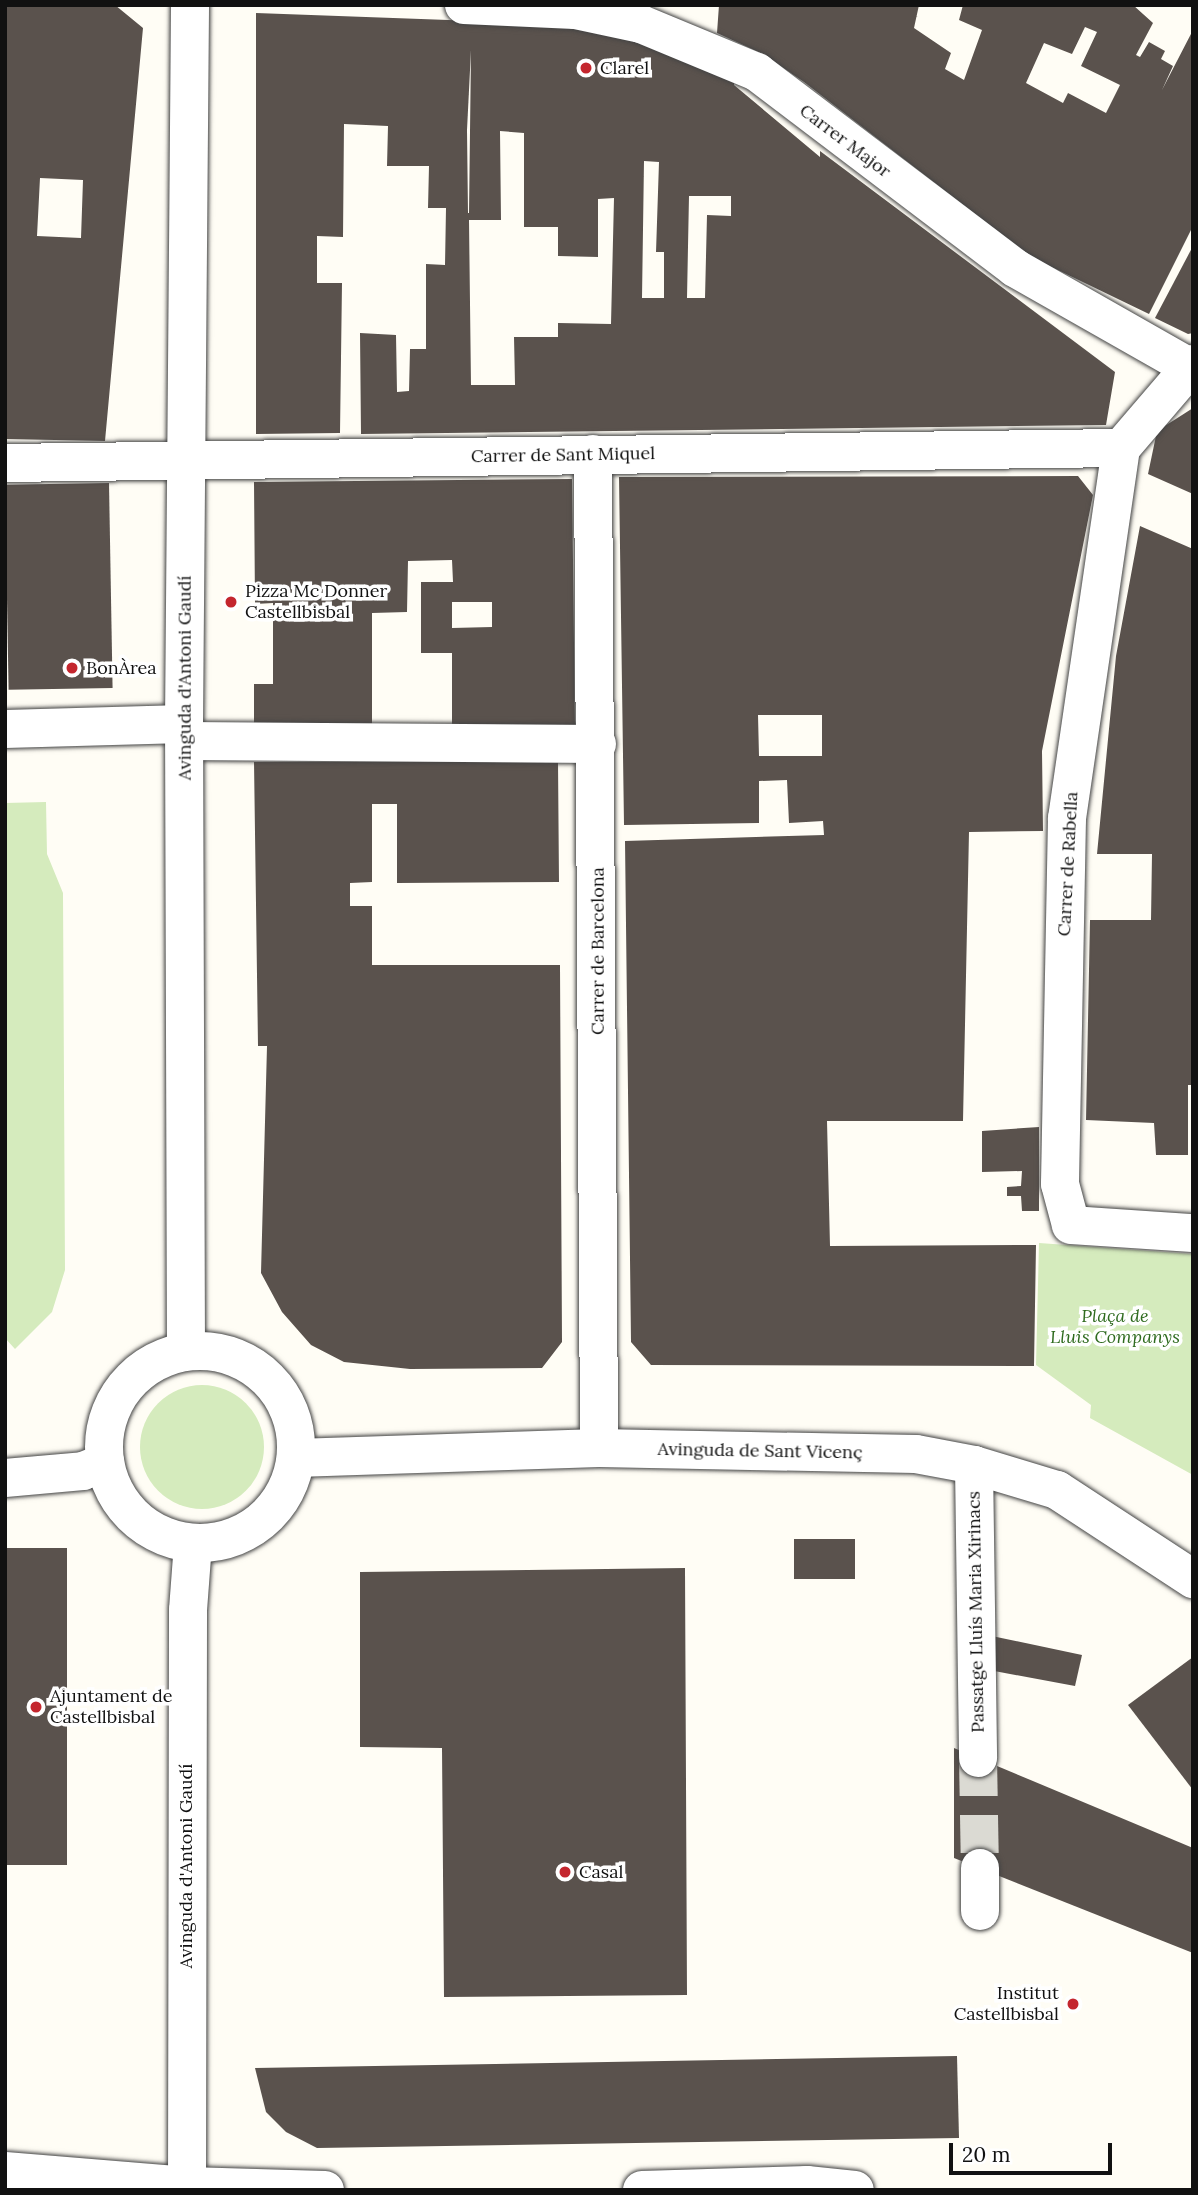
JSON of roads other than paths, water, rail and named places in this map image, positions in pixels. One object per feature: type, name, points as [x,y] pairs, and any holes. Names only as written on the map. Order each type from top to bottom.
[{"type":"street","name":"Avinguda d'Antoni Gaudí","points":[[186,1351],[185,733],[190,5]]},
{"type":"street","name":"Carrer Major","points":[[464,5],[575,9],[641,24],[757,72],[1015,268],[1192,367]]},
{"type":"street","points":[[1121,448],[1192,367]]},
{"type":"street","name":"Carrer de Sant Miquel","points":[[5,463],[1121,448]]},
{"type":"street","name":"Carrer de Rabella","points":[[1121,448],[1067,818],[1060,1184],[1071,1225],[1193,1233]]},
{"type":"street","name":"Carrer de Barcelona","points":[[593,454],[597,744],[599,1448]]},
{"type":"street","points":[[5,729],[597,744]]},
{"type":"street","points":[[186,1351],[215,1351],[234,1357],[267,1377],[288,1410],[295,1429],[296,1458],[288,1486],[272,1512],[240,1534],[222,1541],[193,1543],[162,1536],[135,1518],[115,1493],[105,1462],[105,1432],[114,1403],[132,1379],[156,1360],[186,1351]]},
{"type":"street","name":"Avinguda de Sant Vicenç","points":[[296,1458],[599,1448],[916,1454],[974,1465],[1057,1490],[1193,1579]]},
{"type":"street","points":[[5,1478],[83,1471],[105,1462]]},
{"type":"street","name":"Passatge Lluís Maria Xirinacs","points":[[974,1465],[978,1758]]},
{"type":"street","name":"Avinguda d'Antoni Gaudí","points":[[187,2188],[188,1610],[193,1543]]},
{"type":"street","points":[[979,1868],[981,1911]]},
{"type":"street","points":[[5,2171],[187,2188],[325,2190]]},
{"type":"street","points":[[642,2190],[807,2185],[855,2190]]},
{"type":"tunnel","points":[[978,1758],[980,1868]]},
{"type":"place","name":"Clarel","points":[[586,68]]},
{"type":"place","name":"Pizza Mc Donner Castellbisbal","points":[[231,602]]},
{"type":"place","name":"BonÀrea","points":[[72,668]]},
{"type":"place","name":"Ajuntament de Castellbisbal","points":[[36,1707]]},
{"type":"place","name":"Casal","points":[[565,1872]]},
{"type":"place","name":"Institut Castellbisbal","points":[[1073,2004]]},
{"type":"park label","name":"Plaça de Lluis Companys","points":[[1115,1327]]}]
